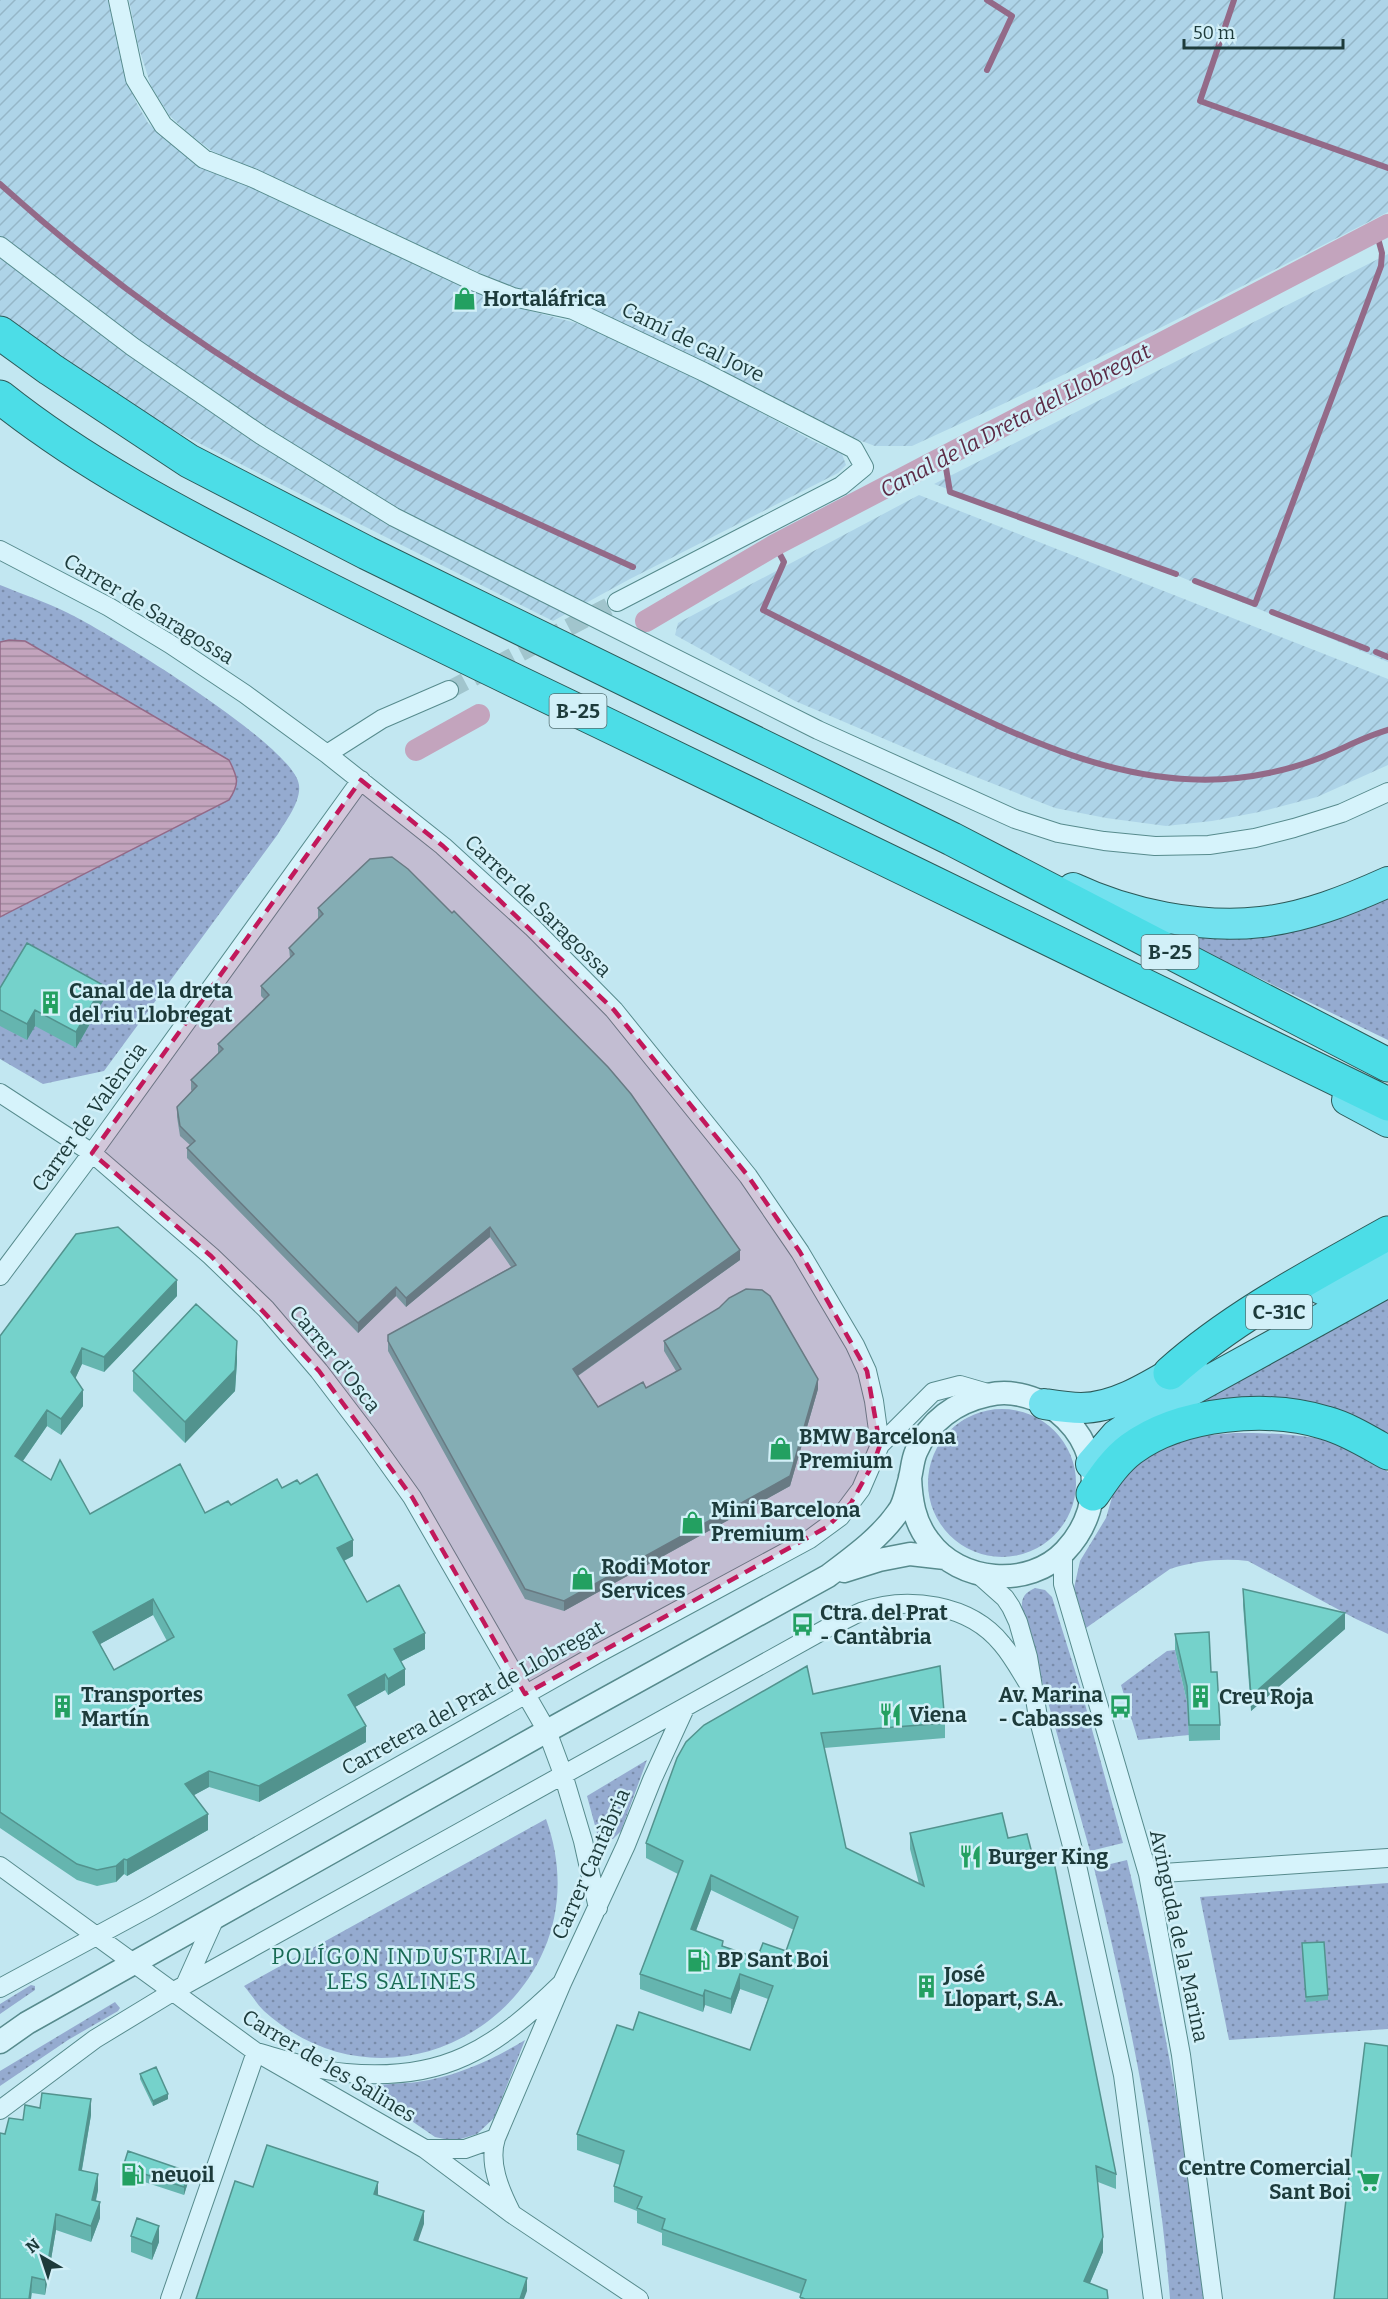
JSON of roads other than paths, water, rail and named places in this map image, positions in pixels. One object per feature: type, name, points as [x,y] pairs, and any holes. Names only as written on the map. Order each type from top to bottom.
[{"type":"highway","name":"B-25","points":[[0,333],[189,461],[377,558],[952,839],[1388,1065]]},
{"type":"highway","name":"B-25","points":[[1,398],[57,439],[117,477],[253,551],[388,620],[883,856],[1167,998],[1388,1104]]},
{"type":"highway","points":[[952,839],[1033,870],[1095,898],[1160,917],[1225,924],[1261,922],[1295,916],[1345,902],[1388,882]]},
{"type":"highway","points":[[1167,998],[1325,1089],[1388,1122]]},
{"type":"highway","points":[[1170,1373],[1197,1348],[1241,1318],[1388,1233]]},
{"type":"highway","name":"C-31C","points":[[1044,1404],[1083,1408],[1122,1399],[1388,1252]]},
{"type":"highway","name":"C-31C","points":[[1092,1479],[1116,1435],[1141,1418],[1388,1282]]},
{"type":"highway","points":[[1092,1479],[1111,1468],[1132,1448],[1165,1432],[1200,1419],[1241,1414],[1288,1414],[1327,1423],[1388,1453]]},
{"type":"street","name":"Camí de cal Jove","points":[[118,0],[135,79],[163,125],[204,159],[254,178],[475,282],[513,297],[573,310],[704,372],[854,449],[864,467],[841,486],[617,602]]},
{"type":"street","points":[[0,246],[133,347],[182,381],[261,435],[394,517],[818,730],[1015,819],[1058,833],[1104,842],[1155,846],[1209,845],[1255,838],[1303,825],[1342,813],[1388,792]]},
{"type":"street","name":"Carrer de Saragossa","points":[[0,550],[109,607],[170,644],[245,694],[327,754],[443,846],[532,927],[614,1010],[748,1176],[800,1252],[855,1344],[867,1371],[880,1445]]},
{"type":"street","points":[[327,754],[389,715],[449,690]]},
{"type":"street","name":"Carrer de València","points":[[0,1276],[92,1153],[361,780]]},
{"type":"street","name":"Carrer d'Osca","points":[[0,1094],[92,1153],[211,1256],[266,1309],[319,1371],[412,1497],[547,1731],[563,1774],[583,1841],[598,1908]]},
{"type":"street","name":"Carretera del Prat de Llobregat","points":[[0,1988],[160,1901],[525,1694],[774,1559],[827,1527],[840,1517],[861,1489],[880,1445],[933,1392],[960,1385],[991,1394]]},
{"type":"street","points":[[0,2042],[27,2023],[828,1576],[871,1543],[900,1511],[916,1453],[928,1431],[945,1413],[967,1401],[991,1394],[1018,1395],[1044,1404],[1069,1423],[1079,1435],[1092,1479],[1083,1527],[1063,1554],[1044,1567],[1023,1574],[1000,1577],[978,1574],[961,1568],[945,1558],[929,1542],[918,1522],[911,1500],[910,1477]]},
{"type":"street","points":[[828,1576],[879,1560],[910,1554],[945,1558]]},
{"type":"street","name":"Avinguda de la Marina","points":[[1063,1554],[1063,1584],[1148,1874],[1181,2055],[1213,2299]]},
{"type":"street","points":[[978,1574],[1005,1598],[1015,1615],[1028,1657],[1033,1691],[1078,1869],[1123,2075],[1153,2299]]},
{"type":"street","points":[[0,2110],[95,2039],[179,1988],[563,1774],[862,1612],[897,1604],[926,1605],[954,1611],[982,1625],[1002,1644],[1033,1691]]},
{"type":"street","name":"Carrer Cantàbria","points":[[512,2214],[498,2186],[493,2147],[496,2138],[562,1983],[598,1908],[685,1708]]},
{"type":"street","points":[[1148,1874],[1388,1858]]},
{"type":"street","name":"Carrer de les Salines","points":[[0,1866],[135,1964],[179,1988],[256,2052],[425,2149],[512,2214],[639,2299]]},
{"type":"street","points":[[179,1988],[214,1918]]},
{"type":"street","points":[[170,2299],[256,2052],[344,2072],[394,2074],[443,2066],[469,2056],[499,2038],[562,1983]]},
{"type":"street","points":[[425,2149],[465,2149],[496,2138]]},
{"type":"waterway","points":[[987,0],[1012,16],[987,70]]},
{"type":"waterway","points":[[1234,0],[1200,101],[1388,168]]},
{"type":"waterway","points":[[0,184],[88,259],[134,294],[229,361],[278,392],[410,464],[633,567]]},
{"type":"waterway","name":"Canal de la Dreta del Llobregat","points":[[646,621],[775,545],[1388,225]]},
{"type":"waterway","points":[[1195,581],[1255,604],[1381,266],[1382,253],[1376,231]]},
{"type":"waterway","points":[[944,456],[950,492],[1176,574]]},
{"type":"waterway","points":[[775,545],[784,562],[763,610],[996,725],[1074,756],[1114,768],[1154,776],[1195,780],[1237,778],[1297,766],[1388,730]]},
{"type":"waterway","name":"Canal de la Dreta del Llobregat","points":[[668,599],[673,605]]},
{"type":"waterway","points":[[1272,612],[1367,649]]},
{"type":"waterway","points":[[1376,652],[1388,657]]},
{"type":"waterway","name":"Canal de la Dreta del Llobregat","points":[[416,750],[479,715]]},
{"type":"tunnel","points":[[449,690],[617,602]]},
{"type":"place","name":"Hortaláfrica","points":[[465,299]]},
{"type":"place","name":"Canal de la dreta del riu Llobregat","points":[[51,1003]]},
{"type":"place","name":"BMW Barcelona Premium","points":[[781,1449]]},
{"type":"place","name":"Mini Barcelona Premium","points":[[693,1522]]},
{"type":"place","name":"Rodi Motor Services","points":[[583,1579]]},
{"type":"place","name":"Ctra. del Prat - Cantàbria","points":[[802,1625]]},
{"type":"place","name":"Creu Roja","points":[[1201,1697]]},
{"type":"place","name":"Transportes Martín","points":[[63,1707]]},
{"type":"place","name":"Av. Marina - Cabasses","points":[[1121,1707]]},
{"type":"place","name":"Viena","points":[[891,1715]]},
{"type":"place","name":"Burger King","points":[[970,1857]]},
{"type":"place","name":"BP Sant Boi","points":[[699,1960]]},
{"type":"place","name":"José Llopart, S.A.","points":[[926,1987]]},
{"type":"place","name":"neuoil","points":[[133,2175]]},
{"type":"place","name":"Centre Comercial Sant Boi","points":[[1369,2180]]},
{"type":"district","name":"POLÍGON INDUSTRIAL LES SALINES","points":[[402,1968]]}]
